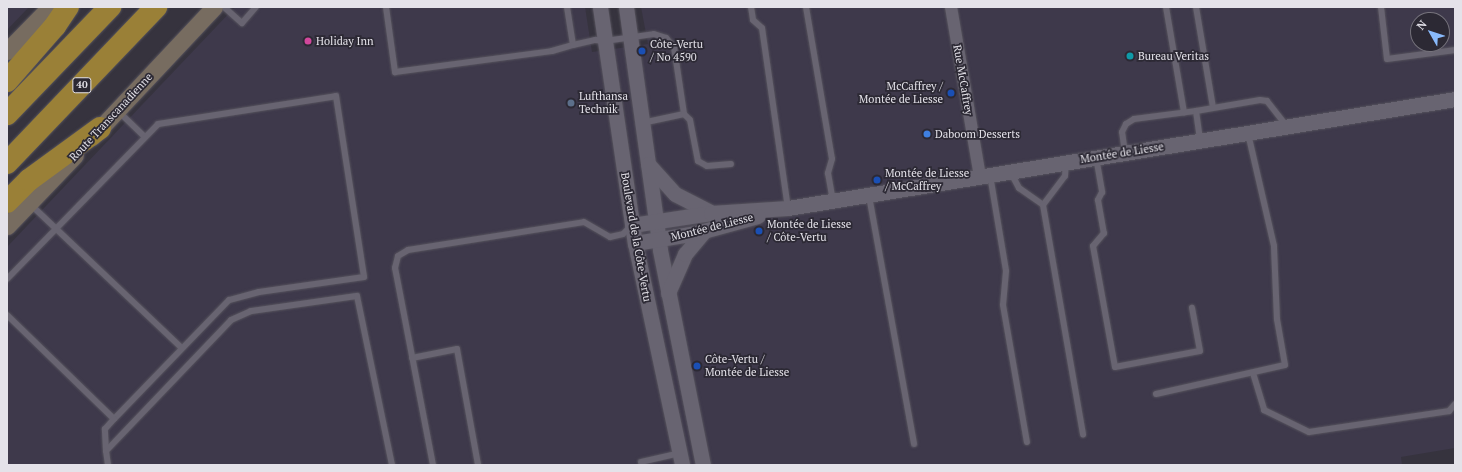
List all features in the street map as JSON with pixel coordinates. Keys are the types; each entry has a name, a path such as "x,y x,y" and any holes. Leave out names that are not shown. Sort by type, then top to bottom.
{"highway":[{"path":"7,81 56,26 68,7"},
{"path":"7,114 110,7"},
{"name":"40","path":"7,163 156,7"},
{"path":"7,202 29,180 100,128"}],"main road":[{"path":"10,44 50,7"},
{"name":"Route Transcanadienne","path":"7,226 214,7"}],"street":[{"name":"Boulevard de la Côte-Vertu","path":"600,7 630,234 681,459"},
{"name":"Boulevard de la Côte-Vertu","path":"626,7 658,240 703,465"},
{"name":"Rue McCaffrey","path":"951,7 985,175"},
{"name":"Montée de Liesse","path":"630,234 658,240 704,231 788,208 833,200 1455,99"},
{"path":"648,164 675,194 711,213"},
{"name":"Montée de Liesse","path":"630,234 656,221 711,213 788,208"},
{"path":"668,293 685,254 704,231"}],"lane":[{"path":"224,7 242,23 256,7"},
{"path":"386,7 395,72 552,51 595,40 605,41 654,34 670,42 674,47 684,114 690,120 698,161 707,166 731,164"},
{"path":"567,7 573,45"},
{"path":"751,7 753,20 762,28 788,208"},
{"path":"806,7 832,159 828,173 833,200"},
{"path":"1166,7 1184,112"},
{"path":"1196,7 1213,108"},
{"path":"1381,7 1387,59 1455,50"},
{"path":"7,279 153,126 164,122 336,96 364,277 234,298 182,348 105,429 108,465"},
{"path":"1125,153 1122,132 1126,124 1134,120 1260,100 1267,101 1287,126"},
{"path":"117,110 144,136"},
{"path":"1196,110 1200,140"},
{"path":"642,122 684,114"},
{"path":"1156,394 1285,365 1277,319 1274,246 1248,133"},
{"path":"1096,157 1102,192 1098,200 1104,233 1093,246 1115,367 1200,351 1192,308"},
{"path":"1043,205 1065,176 1066,162"},
{"path":"1011,171 1019,188 1043,205 1083,434"},
{"path":"985,175 1006,272 1004,305 1027,442"},
{"path":"869,194 914,444"},
{"path":"29,202 182,348"},
{"path":"433,465 395,268 395,260 400,253 584,222 607,236 630,234"},
{"path":"106,451 231,320 251,311 357,296 392,465"},
{"path":"7,315 114,419"},
{"path":"412,358 457,349 478,465"},
{"path":"1253,373 1264,410 1309,432 1449,410 1455,404"},
{"path":"641,462 681,459"}],"shaded area":[{"path":"7,7 29,7 7,30"},
{"path":"235,7 585,7 592,52 648,44 641,7 1455,7 1455,448 1401,457 1402,465 7,465 7,247"}],"place":[{"name":"Holiday Inn","path":"308,41"},
{"name":"Côte-Vertu / No 4590","path":"642,51"},
{"name":"Bureau Veritas","path":"1130,56"},
{"name":"McCaffrey / Montée de Liesse","path":"951,93"},
{"name":"Lufthansa Technik","path":"571,103"},
{"name":"Daboom Desserts","path":"927,134"},
{"name":"Montée de Liesse / McCaffrey","path":"877,180"},
{"name":"Montée de Liesse / Côte-Vertu","path":"759,231"},
{"name":"Côte-Vertu / Montée de Liesse","path":"697,366"}]}
